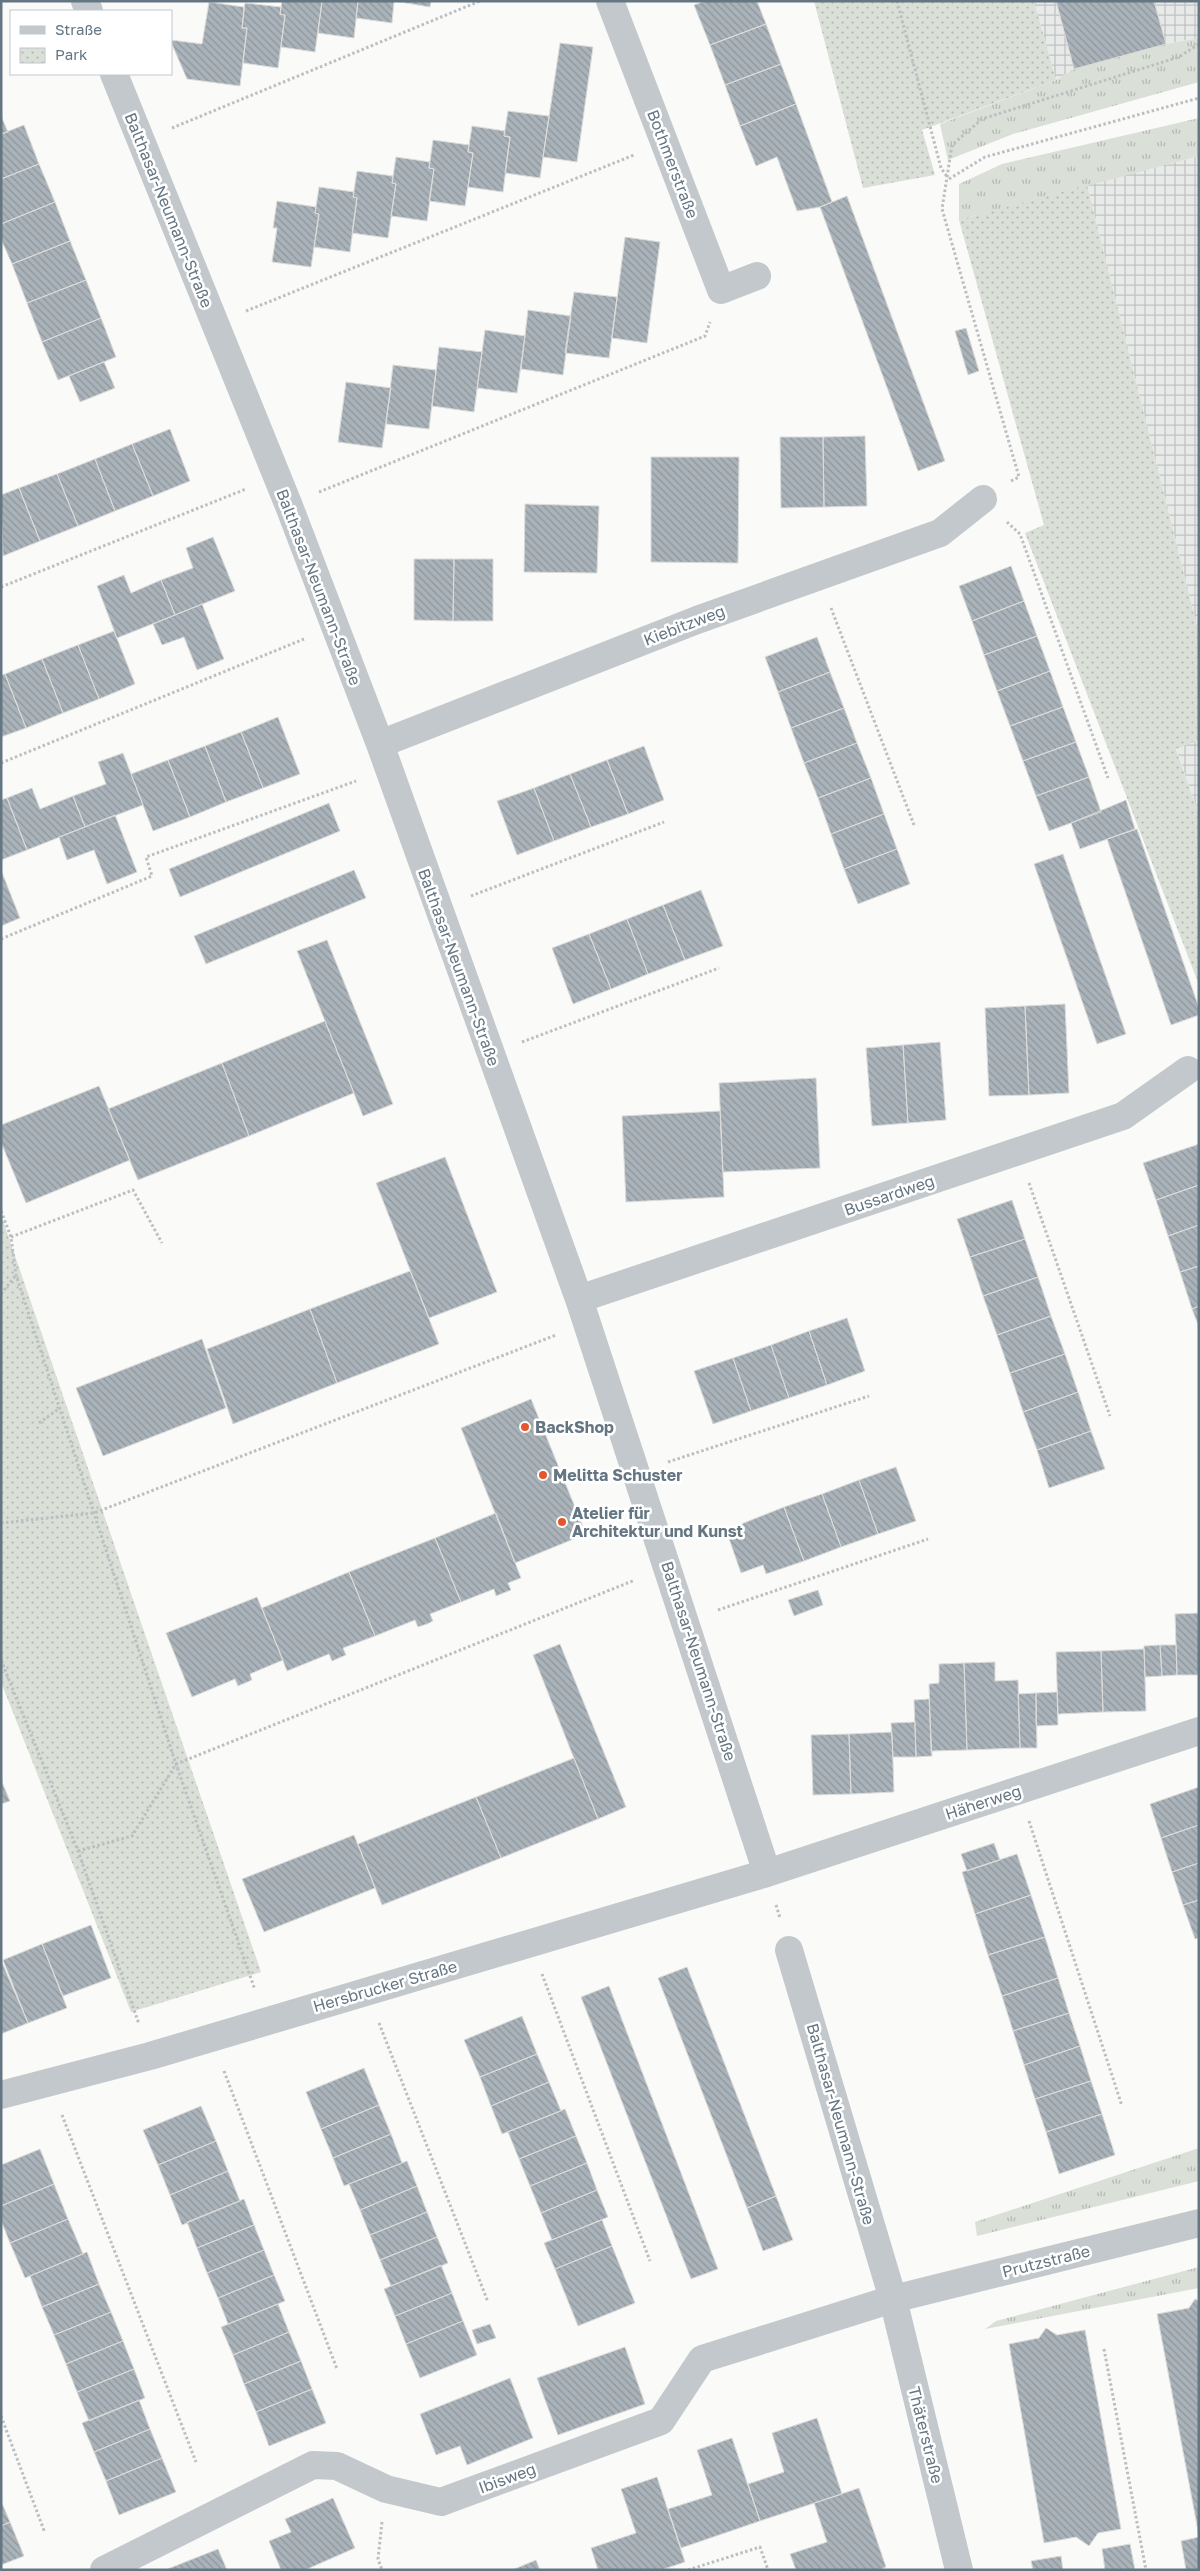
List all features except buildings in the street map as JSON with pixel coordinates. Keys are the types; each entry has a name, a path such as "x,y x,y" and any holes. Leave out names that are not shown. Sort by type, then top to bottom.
{"street":[{"name":"Bothmerstraße","path":"610,1 721,290 757,276"},
{"name":"Balthasar-Neumann-Straße","path":"114,75 278,478 380,744 387,770 583,1311 767,1873"},
{"name":"Kiebitzweg","path":"380,744 697,620 940,533 983,499"},
{"name":"Bussardweg","path":"583,1311 1018,1151 1122,1116 1188,1070"},
{"name":"Häherweg","path":"767,1873 1199,1731"},
{"name":"Hersbrucker Straße","path":"1,2095 150,2056 767,1873"},
{"name":"Balthasar-Neumann-Straße","path":"789,1950 893,2299"},
{"name":"Prutzstraße","path":"893,2299 1199,2223"},
{"name":"Ibisweg","path":"104,2570 314,2465 337,2466 386,2489 441,2502 661,2421 702,2359 893,2299"},
{"name":"Thäterstraße","path":"893,2299 959,2570"}],"path":[{"path":"141,140 480,1"},
{"path":"896,1 941,168 948,178"},
{"path":"1108,778 1020,534 983,499 1019,476 942,209 952,145 982,118 1179,57 1199,44"},
{"path":"948,178 985,157 1199,98"},
{"path":"215,323 665,143"},
{"path":"337,484 705,336"},
{"path":"1,587 217,500 278,478"},
{"path":"819,576 914,824"},
{"path":"1,763 335,626"},
{"path":"1,939 152,876 146,856 387,770"},
{"path":"438,908 664,822"},
{"path":"491,1054 719,968"},
{"path":"1018,1151 1110,1416"},
{"path":"12,1237 133,1190 162,1243"},
{"path":"1,1211 12,1237 16,1275 176,1764 266,2021"},
{"path":"1,1294 16,1275"},
{"path":"1,1523 94,1513 583,1311"},
{"path":"637,1472 869,1396"},
{"path":"39,1423 60,1408"},
{"path":"686,1621 928,1539"},
{"path":"78,1851 132,1836 176,1764 668,1567"},
{"path":"1,1660 78,1851 150,2056"},
{"path":"1019,1790 1122,2106"},
{"path":"530,1943 650,2261"},
{"path":"367,1991 488,2302"},
{"path":"211,2038 336,2369"},
{"path":"49,2083 196,2462"},
{"path":"1104,2349 1146,2570"},
{"path":"1,2416 46,2533"},
{"path":"382,2570 378,2558 386,2489"},
{"path":"688,2570 760,2547 768,2570"}],"shaded area":[{"path":"1034,1 1199,1 1199,38 1166,44 1074,69 1056,80"},
{"path":"1199,156 1199,634 1087,185"},
{"path":"1199,740 1199,815 1176,748"}],"green space":[{"path":"814,1 1034,1 1056,80 922,130 935,175 863,188"},
{"path":"1199,38 1199,82 1013,134 948,160 940,124 1056,80 1074,69 1166,44"},
{"path":"1199,118 1199,156 959,220 959,184 1002,164"},
{"path":"1087,185 1199,634 1199,740 1176,749 1199,815 1199,985 1025,533 1044,525 959,220"},
{"path":"1,1215 261,1972 131,2012 1,1682"},
{"path":"1199,2148 1199,2181 977,2236 975,2222"},
{"path":"1199,2267 1199,2288 985,2329 996,2321"}],"place":[{"name":"BackShop","path":"525,1427"},
{"name":"Melitta Schuster","path":"543,1475"},
{"name":"Atelier für Architektur und Kunst","path":"562,1522"}]}
